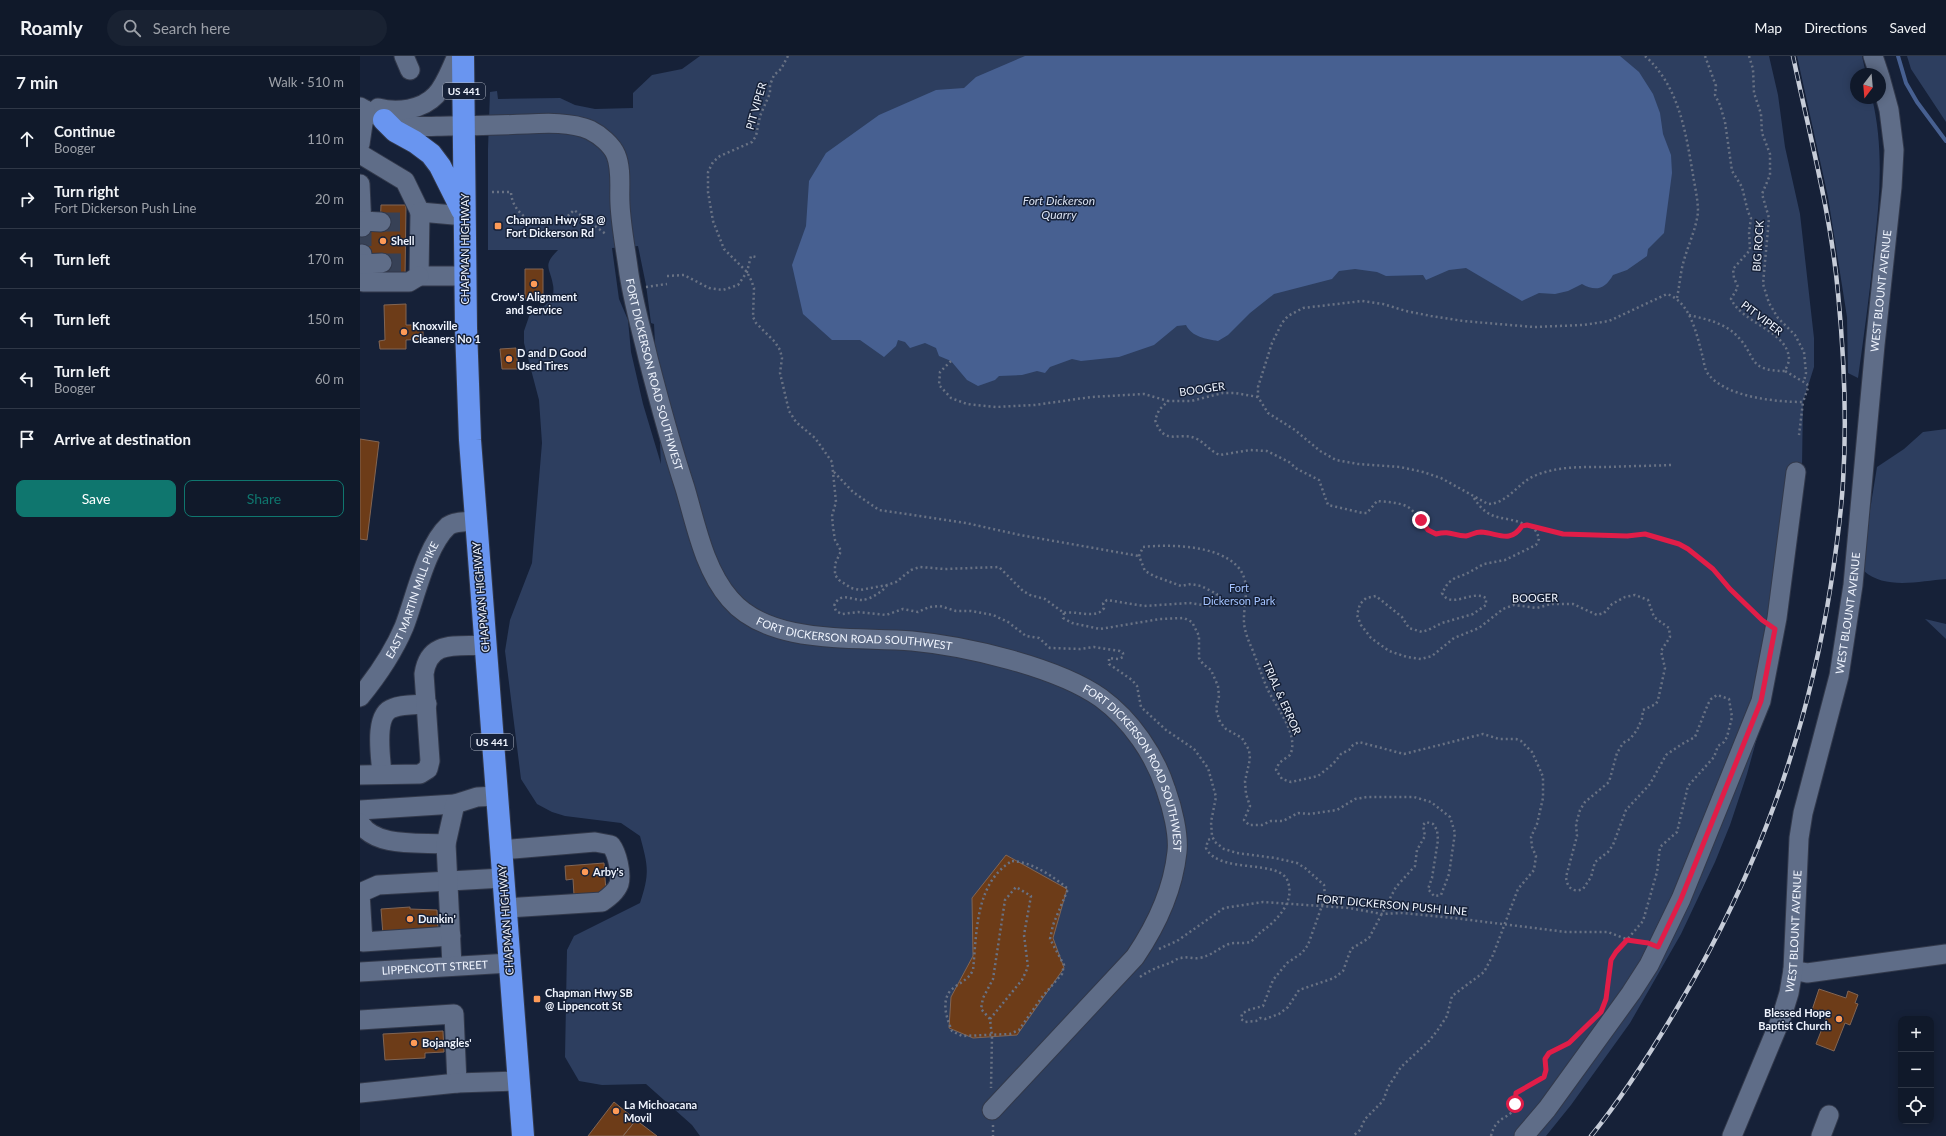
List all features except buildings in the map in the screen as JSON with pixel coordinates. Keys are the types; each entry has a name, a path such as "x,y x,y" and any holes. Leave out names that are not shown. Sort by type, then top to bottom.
{"highway":[{"name":"CHAPMAN HIGHWAY","path":"463,56 465,276 470,440 523,1136"},
{"path":"384,120 395,131 415,142 431,154 440,166 465,216"}],"street":[{"path":"360,137 362,107 401,111 421,105 437,94 457,56"},
{"path":"1873,56 1877,68"},
{"name":"WEST BLOUNT AVENUE","path":"1732,1136 1782,1016 1793,970 1799,838 1803,813 1839,676 1853,585 1875,345 1890,218 1894,150 1889,110 1886,99"},
{"name":"FORT DICKERSON ROAD SOUTHWEST","path":"362,107 384,120 407,126 464,126 544,123 572,125 590,131 603,139 615,153 620,174 620,205 629,276 636,312 668,432 704,550 714,576 729,598 747,616 771,627 795,633 914,642 960,649 1004,659 1038,669 1074,684 1101,698 1124,719 1146,748 1160,771 1172,808 1178,850 1162,910 1150,936 1135,957 992,1110"},
{"path":"360,154 405,181 415,219 415,267 409,282 363,282 362,259 382,263"},
{"path":"360,184 361,217 380,222"},
{"path":"415,219 465,216"},
{"path":"415,267 465,276"},
{"path":"1524,1136 1547,1109 1622,1006 1649,965 1681,899 1761,701 1775,629 1796,472"},
{"name":"EAST MARTIN MILL PIKE","path":"360,697 378,675 394,648 404,627 427,562 444,531 449,525 475,521"},
{"path":"360,775 420,774 428,769 430,761 424,674 426,662 433,652 442,647 485,645"},
{"path":"382,774 380,729 382,717 386,711 392,708 427,704"},
{"path":"360,810 455,804 477,797 497,796"},
{"path":"452,966 446,844 455,804"},
{"path":"360,823 364,830 373,836 387,841 446,844"},
{"path":"501,850 595,842 611,844 615,850 618,861 620,883 613,894 602,902 506,908"},
{"path":"451,936 363,942 360,893 378,885 503,878"},
{"path":"1793,970 1807,972 1946,954"},
{"name":"LIPPENCOTT STREET","path":"360,972 510,963"},
{"path":"360,1020 454,1014 458,1083"},
{"path":"360,1092 458,1083 519,1081"},
{"path":"1821,1136 1829,1115"}],"path":[{"name":"PIT VIPER","path":"747,272 724,249 713,221 707,181 708,172 713,162 720,156 752,142 756,136 760,116 770,93 774,75 781,69 788,56"},
{"path":"1645,56 1660,70 1679,112 1686,135 1698,210 1696,226 1682,268 1677,298"},
{"name":"PIT VIPER","path":"1705,56 1716,86 1715,95 1720,105 1725,122 1732,171 1742,187 1748,212 1751,218 1749,232 1750,250 1733,269 1734,278 1738,287 1730,300 1734,306 1774,334 1786,346 1789,359 1784,371"},
{"name":"BIG ROCK","path":"1749,56 1753,69 1754,93 1761,114 1762,134 1770,154 1770,176 1762,194 1769,218 1763,284 1770,303 1778,318 1795,335 1804,352 1806,373 1804,381"},
{"path":"492,192 511,192 516,208 531,221 544,224 558,222 566,218 574,210 608,235"},
{"path":"667,276 684,275 709,288 723,290 738,285 747,272 751,256 756,257"},
{"path":"747,272 754,288 753,317 756,323 775,342 780,350 782,358 780,373 789,411 796,422 815,438 832,462 836,502 832,516 833,527 835,540 841,552 835,564 835,575 839,580 851,588 860,590 896,582 911,570 920,567 944,569 999,567 1030,595 1045,599 1064,613"},
{"path":"640,288 667,284"},
{"path":"1671,465 1557,469 1535,476 1524,482 1495,504 1482,502 1468,492 1441,478 1416,470 1336,460 1320,451 1295,430 1268,413 1258,397 1258,387 1276,334 1288,316 1303,308 1344,303 1372,302 1446,319 1534,327 1583,325 1609,321 1667,294 1677,298 1689,315 1697,335 1707,373 1718,383 1728,390 1766,398 1802,402"},
{"path":"1689,315 1717,322 1734,333 1758,367 1768,371 1784,371 1791,376 1804,381 1808,388 1802,402 1799,435"},
{"path":"951,361 940,372 939,385 952,398 967,404 996,407 1091,397 1144,394 1168,401"},
{"name":"BOOGER","path":"1258,397 1235,393 1223,393 1191,401 1168,401 1156,416 1157,425 1163,433 1168,436 1197,439 1214,453 1220,455 1250,450 1267,451 1319,480 1328,505 1335,508 1367,513 1377,501 1398,503 1409,507 1413,513 1420,517 1428,530 1436,534 1446,531 1464,536 1481,532 1497,536 1514,536 1519,532 1522,526 1527,525"},
{"path":"834,472 853,492 879,510 966,523 1020,535 1139,556 1145,571 1154,576 1181,586 1191,584 1201,586 1217,594 1217,600 1210,606 1189,603 1144,606 1107,600 1103,604 1104,608 1101,612 1093,614 1071,611 1064,613"},
{"path":"1474,497 1479,506 1493,516 1563,534 1627,536 1645,534 1679,544 1688,549 1713,569 1730,589 1762,620 1775,629"},
{"name":"BOOGER","path":"1531,526 1539,536 1536,545 1505,560 1484,564 1455,578 1446,585 1442,593 1450,600 1481,595 1486,598 1486,605 1475,613 1442,623 1428,630 1418,631 1409,628 1402,617 1376,596 1373,596 1362,601 1357,616 1361,625 1371,638 1389,651 1407,657 1421,659 1432,656 1454,638 1479,628 1492,616 1508,607 1526,606 1537,608 1551,604 1573,604 1597,615 1604,613 1614,603 1629,595 1640,596 1648,600 1653,615 1670,630 1670,637 1661,650 1665,668 1658,700 1656,704 1643,710 1642,719 1637,730 1630,739 1623,743 1617,753 1610,782 1585,802 1580,810 1576,824 1577,836 1566,877 1566,882 1570,889 1574,891 1584,889 1591,877 1595,862 1608,852 1613,845 1626,810 1650,784 1666,755 1695,737 1711,699 1717,695 1729,699 1732,717 1724,742 1718,746 1714,757 1688,786 1677,832 1660,847 1657,872 1643,921 1616,952 1611,960 1604,1003"},
{"name":"TRIAL & ERROR","path":"1139,556 1143,547 1187,547 1224,557 1238,567 1246,581 1245,631 1267,687 1285,720 1292,740 1290,754 1279,763 1276,768 1277,772 1284,780 1291,782 1318,776 1333,764 1341,754 1359,742 1404,754 1483,734 1499,739 1516,738 1527,746 1532,752 1543,778 1543,798 1540,814 1531,837 1536,863 1530,876 1518,889 1494,954 1484,972 1477,979 1452,996 1447,1016 1437,1031 1429,1041 1401,1067 1388,1087 1382,1101 1364,1119 1360,1130 1353,1136"},
{"path":"887,585 882,591 867,599 846,596 839,599 834,606 836,611 842,614 858,612 886,615 903,609 918,612 929,607 940,606 956,611 971,611 993,615 1008,622 1026,636 1039,638 1045,644 1055,649 1094,647 1120,651 1123,653 1123,657 1119,659 1109,658 1109,664 1132,680 1137,686 1141,707 1166,730 1194,749 1208,768 1216,797 1212,814 1212,838 1215,842 1224,849 1247,855 1294,862 1305,868 1312,876 1320,881 1326,894 1311,939 1304,951 1287,963 1273,980 1263,1006 1244,1012 1241,1016 1243,1021 1252,1022 1279,1014 1288,1007 1299,990 1334,978 1345,969 1346,958 1351,949 1369,938 1396,887 1416,864 1417,850 1425,836 1423,825 1426,822 1433,824 1438,836 1435,865 1428,889 1434,896 1441,895 1448,878 1455,836 1454,825 1450,817 1431,802 1423,799 1386,796 1359,798 1337,810 1310,814 1298,814 1280,822 1270,820 1256,826 1247,824 1244,820 1249,812 1250,803 1246,794 1245,781 1250,759 1249,750 1242,738 1226,729 1220,722 1216,709 1220,696 1218,686 1211,670 1203,664 1200,658 1199,636 1192,622 1184,618 1160,619 1100,629 1068,622 1063,618 1064,613"},
{"path":"1137,979 1152,968 1181,958 1198,959 1213,954 1229,944 1250,942 1279,917 1286,904 1289,885 1288,880 1281,872 1268,868 1243,867 1218,858 1208,853 1206,848 1208,840 1212,838"},
{"path":"1012,861 1024,861 1059,881 1068,889 1053,925 1050,939 1064,965 1062,974 1042,997 1019,1030 1010,1034 992,1035 962,1036 954,1034 947,1019 945,1006 950,992 970,977 973,970 977,925 985,892 1000,868 1012,861"},
{"path":"990,1019 1022,980 1028,967 1024,935 1031,896 1016,887 1005,900 993,979 983,998 981,1009 990,1019 992,1035 990,1077 992,1110"},
{"name":"FORT DICKERSON PUSH LINE","path":"1135,957 1150,953 1177,941 1224,908 1263,902 1349,908 1382,914 1414,914 1577,933 1608,932 1627,940 1648,943 1658,947"},
{"path":"1491,1136 1497,1122 1509,1114 1515,1107 1516,1093 1544,1077 1546,1070 1545,1059 1549,1053 1569,1043 1589,1022"}],"green space":[{"name":"Fort Dickerson Park","path":"700,56 1769,56 1778,95 1785,147 1800,214 1814,338 1814,367 1803,402 1802,466 1768,698 1747,774 1730,825 1715,862 1681,934 1630,1023 1571,1105 1546,1136 700,1136 692,1125 646,1084 602,1085 579,1081 565,1057 567,950 574,936 640,903 647,877 647,870 640,836 621,823 565,816 552,812 537,804 521,779 505,651 510,620 532,563 542,443 539,400 524,343 524,331 532,308 544,306 553,298 552,279 548,267 550,260 558,250 488,250 488,149 490,92 497,91 498,99 560,98 575,105 595,109 633,108 633,93 652,75 682,69","holes":["638,246 646,285 651,323 654,324 661,464 643,404 631,352 628,320 619,299 612,248"]},
{"path":"1797,56 1862,56 1865,68 1850,68 1850,104 1873,104 1878,136 1880,173 1878,211 1869,297 1858,378 1848,373 1847,317 1828,197"},
{"path":"1907,56 1946,56 1946,122 1911,69"},
{"path":"1946,429 1946,579 1903,583 1882,581 1872,577 1864,571 1870,510 1877,467 1904,449 1923,432"},
{"path":"1925,619 1946,624 1946,639 1945,638"}],"water":[{"name":"Fort Dickerson Quarry","path":"1025,56 1620,56 1639,72 1653,94 1660,113 1663,134 1671,155 1672,173 1664,233 1648,249 1647,256 1627,270 1613,275 1607,283 1600,288 1592,288 1582,284 1568,291 1555,294 1539,293 1522,301 1466,268 1449,270 1426,280 1423,275 1386,276 1377,272 1355,269 1339,271 1332,279 1274,294 1250,313 1228,335 1218,341 1196,335 1186,325 1177,326 1154,345 1119,357 1081,361 1072,359 1050,367 1045,373 1037,371 1022,375 999,376 995,380 978,386 967,380 951,361 939,356 936,348 925,343 910,348 905,342 898,340 896,346 884,357 860,340 832,340 803,314 792,265 806,226 809,181 826,153 879,115 936,90 964,88 976,77"}],"waterway":[{"path":"1898,56 1906,83 1917,102 1946,141"}],"tunnel":[{"path":"381,222 406,222"},
{"path":"362,227 362,254"},
{"path":"382,263 406,263"}],"railway":[{"path":"1591,1136 1627,1088 1680,1003 1708,953 1733,903 1756,852 1776,801 1793,749 1821,640 1833,572 1842,495 1845,435 1842,340 1835,263 1825,204 1793,56"}],"place":[{"name":"Chapman Hwy SB @ Fort Dickerson Rd","path":"498,226"},
{"name":"Shell","path":"383,241"},
{"name":"Crow's Alignment and Service","path":"534,284"},
{"name":"Knoxville Cleaners No 1","path":"404,332"},
{"name":"D and D Good Used Tires","path":"509,359"},
{"name":"Arby's","path":"585,872"},
{"name":"Dunkin'","path":"410,919"},
{"name":"Chapman Hwy SB @ Lippencott St","path":"537,999"},
{"name":"Blessed Hope Baptist Church","path":"1839,1019"},
{"name":"Bojangles'","path":"414,1043"},
{"name":"La Michoacana Movil","path":"616,1111"}],"route":[{"path":"1421,520 1433,534 1446,531 1464,536 1481,532 1497,536 1514,536 1519,532 1522,526 1529,525 1563,534 1627,536 1645,534 1662,538 1688,549 1701,561 1713,569 1742,601 1762,620 1775,629 1761,701 1681,899 1658,947 1648,943 1638,943 1627,940 1623,943 1611,960 1606,999 1601,1012 1569,1043 1552,1050 1549,1053 1545,1059 1546,1074 1544,1077 1530,1086 1520,1089 1516,1093 1514,1100 1515,1104"}]}
